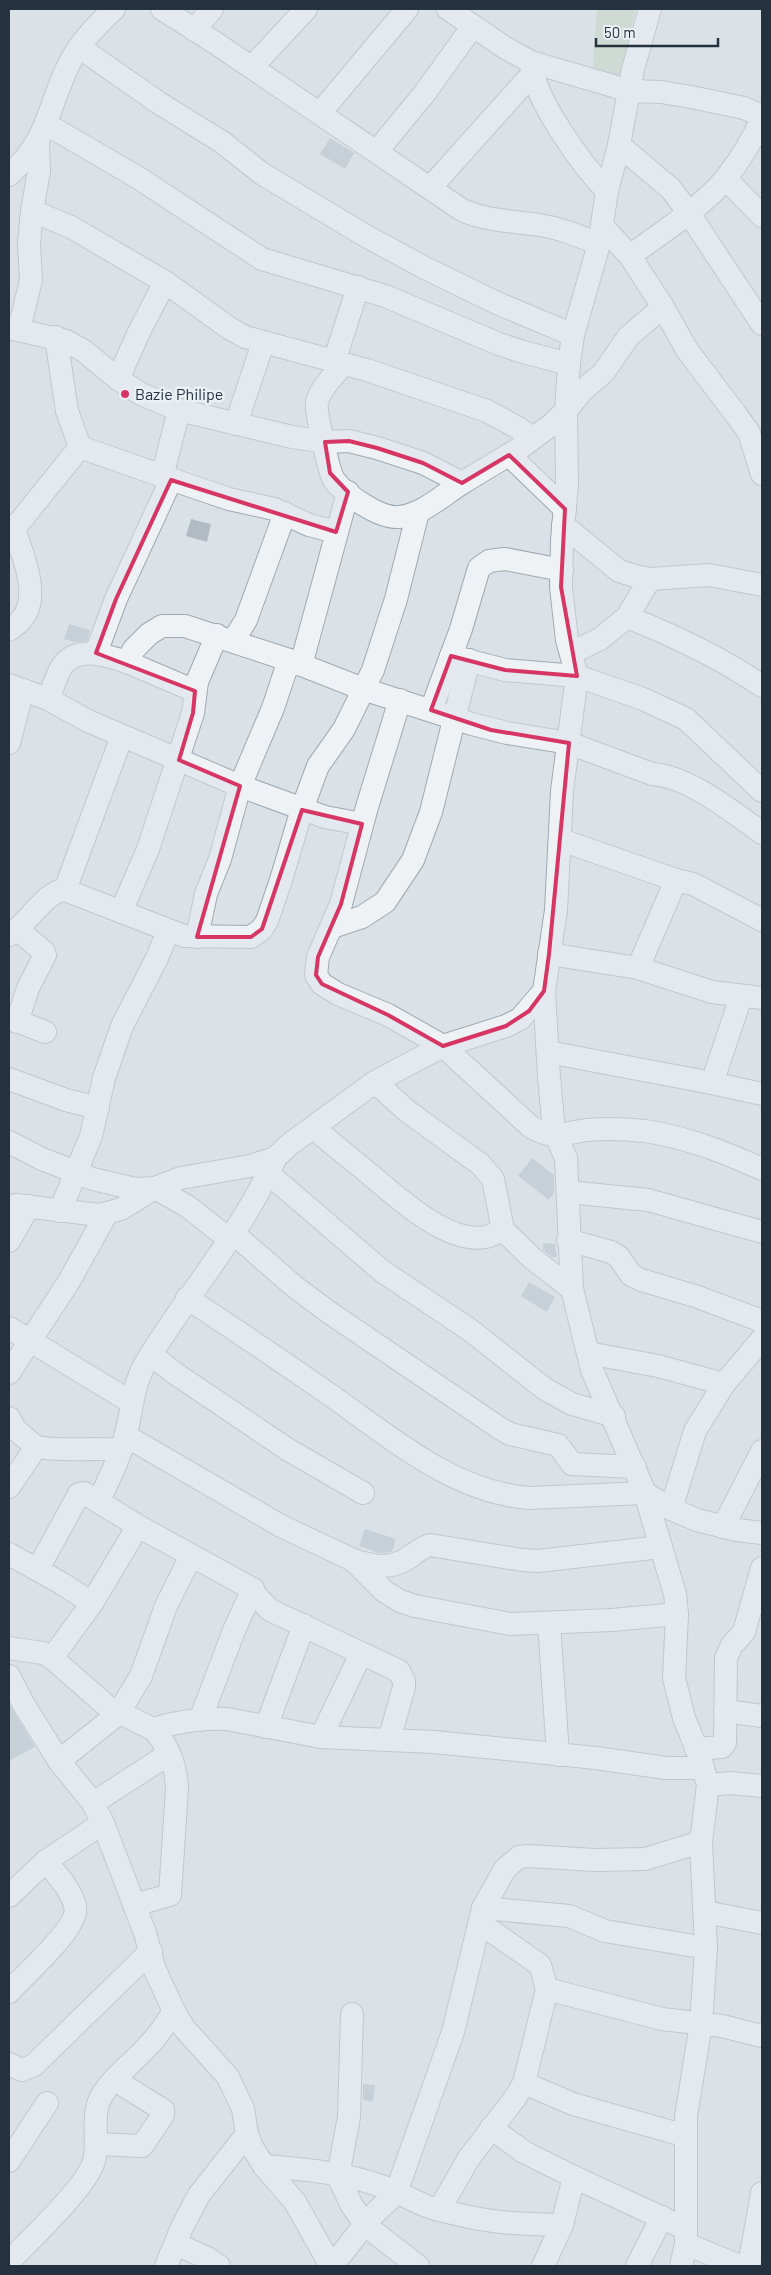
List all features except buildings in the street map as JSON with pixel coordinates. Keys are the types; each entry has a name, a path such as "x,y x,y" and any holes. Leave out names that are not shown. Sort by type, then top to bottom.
{"street":[{"path":"9,175 22,164 42,133 70,63 79,47 114,9"},
{"path":"162,9 252,67 462,210 475,216 540,225 569,232 600,235 630,256 688,350 748,433 762,473"},
{"path":"194,30 212,9"},
{"path":"252,67 306,9"},
{"path":"320,113 406,9"},
{"path":"448,9 532,67 630,91 661,92 744,108 760,127 726,179 688,212 630,256"},
{"path":"650,9 633,69 619,145 607,191 600,235 573,335 569,364 566,411 568,447 561,587 570,653 577,676 562,792 556,910 544,991 554,1131 566,1158 568,1240 572,1289 598,1385 614,1416 645,1493 675,1594 677,1614 674,1678 684,1718 702,1767 701,1842 706,1948 701,2024 686,2116 686,2236 681,2266"},
{"path":"377,151 424,94 473,26"},
{"path":"79,47 159,102 222,142 261,172 373,240 489,299 573,335"},
{"path":"430,188 532,67"},
{"path":"532,67 551,115 592,176 607,191"},
{"path":"42,133 29,243 31,280 14,329 56,338 84,351 118,379 141,394 180,410 236,424 325,442 350,441 430,466 462,483"},
{"path":"42,133 136,177 262,259 358,287 507,346 569,364"},
{"path":"619,145 660,178 688,212 762,324"},
{"path":"726,179 762,216"},
{"path":"32,211 71,227 166,282 229,328 245,337 368,370 487,411 520,429 532,438"},
{"path":"118,379 140,330 166,282"},
{"path":"358,287 339,363 321,393 317,403 317,412 325,442 330,473 337,483 373,510 389,516 401,517 418,512 508,455 566,411 582,392 604,372 628,337 663,307"},
{"path":"56,338 67,411 80,447"},
{"path":"236,424 263,343"},
{"path":"96,653 116,599 167,478 180,410"},
{"path":"80,447 229,499 285,513 309,525 336,532"},
{"path":"9,630 21,620 30,599 29,582 12,526 80,447"},
{"path":"508,455 564,517 619,571 650,578 709,575 762,585"},
{"path":"196,937 206,894 220,859 240,786 273,708 295,663 348,492"},
{"path":"45,1032 13,1020 45,955 44,952 14,933 57,890 64,890 184,936 251,937 262,930 281,880 302,809 318,766 344,728 372,670 396,600 418,512"},
{"path":"121,912 148,849 179,760 194,713 197,682 225,638 246,620 285,513"},
{"path":"332,927 362,917 385,902 413,860 427,826 455,718 461,629 477,572 484,564 505,559 562,570"},
{"path":"570,653 600,639 627,617 650,578"},
{"path":"627,617 684,641 732,666 762,686"},
{"path":"127,662 134,649 149,634 162,626 185,626 225,638 363,689 491,730 569,744 652,774 664,775 723,804 762,833"},
{"path":"48,698 64,664 82,655 96,653 127,662 195,691"},
{"path":"460,658 505,670 577,676 643,699 686,719 762,791"},
{"path":"431,710 460,658"},
{"path":"9,743 16,687 48,698 88,721 240,786 325,817 362,824"},
{"path":"400,700 362,824 341,904 318,957 316,975 322,984 338,994 388,1014 442,1046 531,1127 541,1132 557,1136 586,1130 619,1129 647,1132 714,1148 762,1169"},
{"path":"64,890 122,736"},
{"path":"561,840 676,880 693,884 762,920"},
{"path":"638,968 676,880"},
{"path":"60,1211 91,1136 104,1078 122,1026 157,958 168,931"},
{"path":"549,954 638,968 696,988 751,997 712,1082"},
{"path":"99,1501 123,1443 131,1402 144,1365 187,1298 231,1236 272,1166 314,1128 375,1082 442,1046 506,1026 520,1019 544,991"},
{"path":"548,1052 712,1082 762,1094"},
{"path":"9,1079 66,1100 98,1108"},
{"path":"375,1082 407,1111 480,1164 493,1179 503,1230 533,1259 572,1289"},
{"path":"314,1128 421,1216 437,1225 464,1235 484,1237 503,1230"},
{"path":"9,1142 42,1159 105,1182 135,1189 155,1188 188,1206 231,1236 330,1313 510,1434 558,1445 572,1464 635,1467"},
{"path":"9,1241 16,1205 98,1215 121,1209 155,1188 181,1178 250,1166 272,1166 382,1271 470,1330 545,1389 572,1404 614,1416"},
{"path":"568,1192 648,1200 762,1232"},
{"path":"9,1373 68,1283 107,1213"},
{"path":"568,1240 611,1252 619,1257 631,1275 641,1280 695,1296 762,1321"},
{"path":"187,1298 411,1451 473,1486 515,1497 529,1498 645,1493 671,1509 697,1520 723,1527 762,1533"},
{"path":"9,1328 131,1402"},
{"path":"671,1509 695,1431 724,1384 762,1339"},
{"path":"588,1353 658,1366 724,1384"},
{"path":"151,1355 287,1449 363,1493"},
{"path":"9,1418 15,1429 36,1447 56,1451 103,1448 123,1443 281,1526 353,1560 371,1566 390,1566 404,1561 421,1548 430,1545 538,1561 661,1547"},
{"path":"9,1487 36,1447"},
{"path":"723,1527 762,1451"},
{"path":"38,1569 79,1494 84,1493 138,1526 253,1589 270,1610 304,1624 361,1654 399,1671 404,1681 404,1687 389,1740"},
{"path":"52,1658 92,1603 138,1526"},
{"path":"9,1554 38,1569 92,1603"},
{"path":"59,1761 118,1714 141,1676 166,1606 191,1556"},
{"path":"353,1560 384,1591 400,1601 415,1606 510,1624 677,1614"},
{"path":"702,1767 725,1743 726,1658 732,1645 744,1632 762,1568"},
{"path":"200,1720 235,1628 253,1589"},
{"path":"549,1623 558,1755"},
{"path":"266,1727 304,1624"},
{"path":"9,1648 43,1653 52,1658 108,1707 118,1714 153,1729 162,1739 169,1754 178,1788 170,1895 134,1905"},
{"path":"322,1737 361,1654"},
{"path":"9,1676 24,1705 59,1761 98,1813 134,1905 155,1970 174,2011 184,2028 228,2077 243,2109 247,2134 264,2166 295,2202 332,2266 364,2225 396,2193 453,2032 482,1915 505,1869 519,1858 645,1859 701,1842"},
{"path":"725,1711 762,1716"},
{"path":"153,1729 200,1720 227,1719 322,1737 350,1740 389,1740 612,1760 666,1768 702,1767 731,1783 762,1786"},
{"path":"9,1896 98,1813 169,1754"},
{"path":"9,1992 48,1952 75,1917 76,1906 46,1861"},
{"path":"705,1912 762,1923"},
{"path":"482,1915 569,1916 605,1931 706,1948"},
{"path":"439,2210 469,2158 516,2098 524,2083 546,1989 541,1967 537,1962 482,1915"},
{"path":"9,2064 22,2070 34,2065 150,1951"},
{"path":"546,1989 656,2018 722,2026 762,2036"},
{"path":"9,2262 82,2184 94,2162 97,2144 97,2109 100,2098 147,2048 163,2029 174,2011"},
{"path":"352,2014 349,2117 338,2176 351,2204 364,2225 418,2266"},
{"path":"97,2144 142,2146 163,2115 163,2110 115,2080"},
{"path":"524,2083 572,2104 686,2136"},
{"path":"9,2161 47,2103"},
{"path":"491,2128 524,2152 662,2217 686,2236 740,2266"},
{"path":"166,2266 199,2195 247,2134"},
{"path":"264,2166 302,2169 375,2184 439,2210 473,2218 527,2224 562,2225"},
{"path":"543,2266 562,2225 574,2177"},
{"path":"749,2266 762,2193"},
{"path":"638,2266 662,2217"},
{"path":"176,2244 207,2258 218,2266"}],"highlighted area":[{"path":"349,441 377,448 423,463 462,483 509,455 565,509 561,587 577,676 505,670 451,656 431,710 491,730 569,743 544,991 529,1011 506,1026 443,1046 388,1015 322,984 316,975 318,957 341,904 362,824 302,810 262,929 251,937 197,937 240,786 179,760 193,713 195,691 96,653 116,599 171,480 336,532 348,492 330,473 325,442"}],"green space":[{"path":"597,9 636,9 617,87 592,75"}],"place":[{"name":"Bazie Philipe","path":"125,394"}]}
